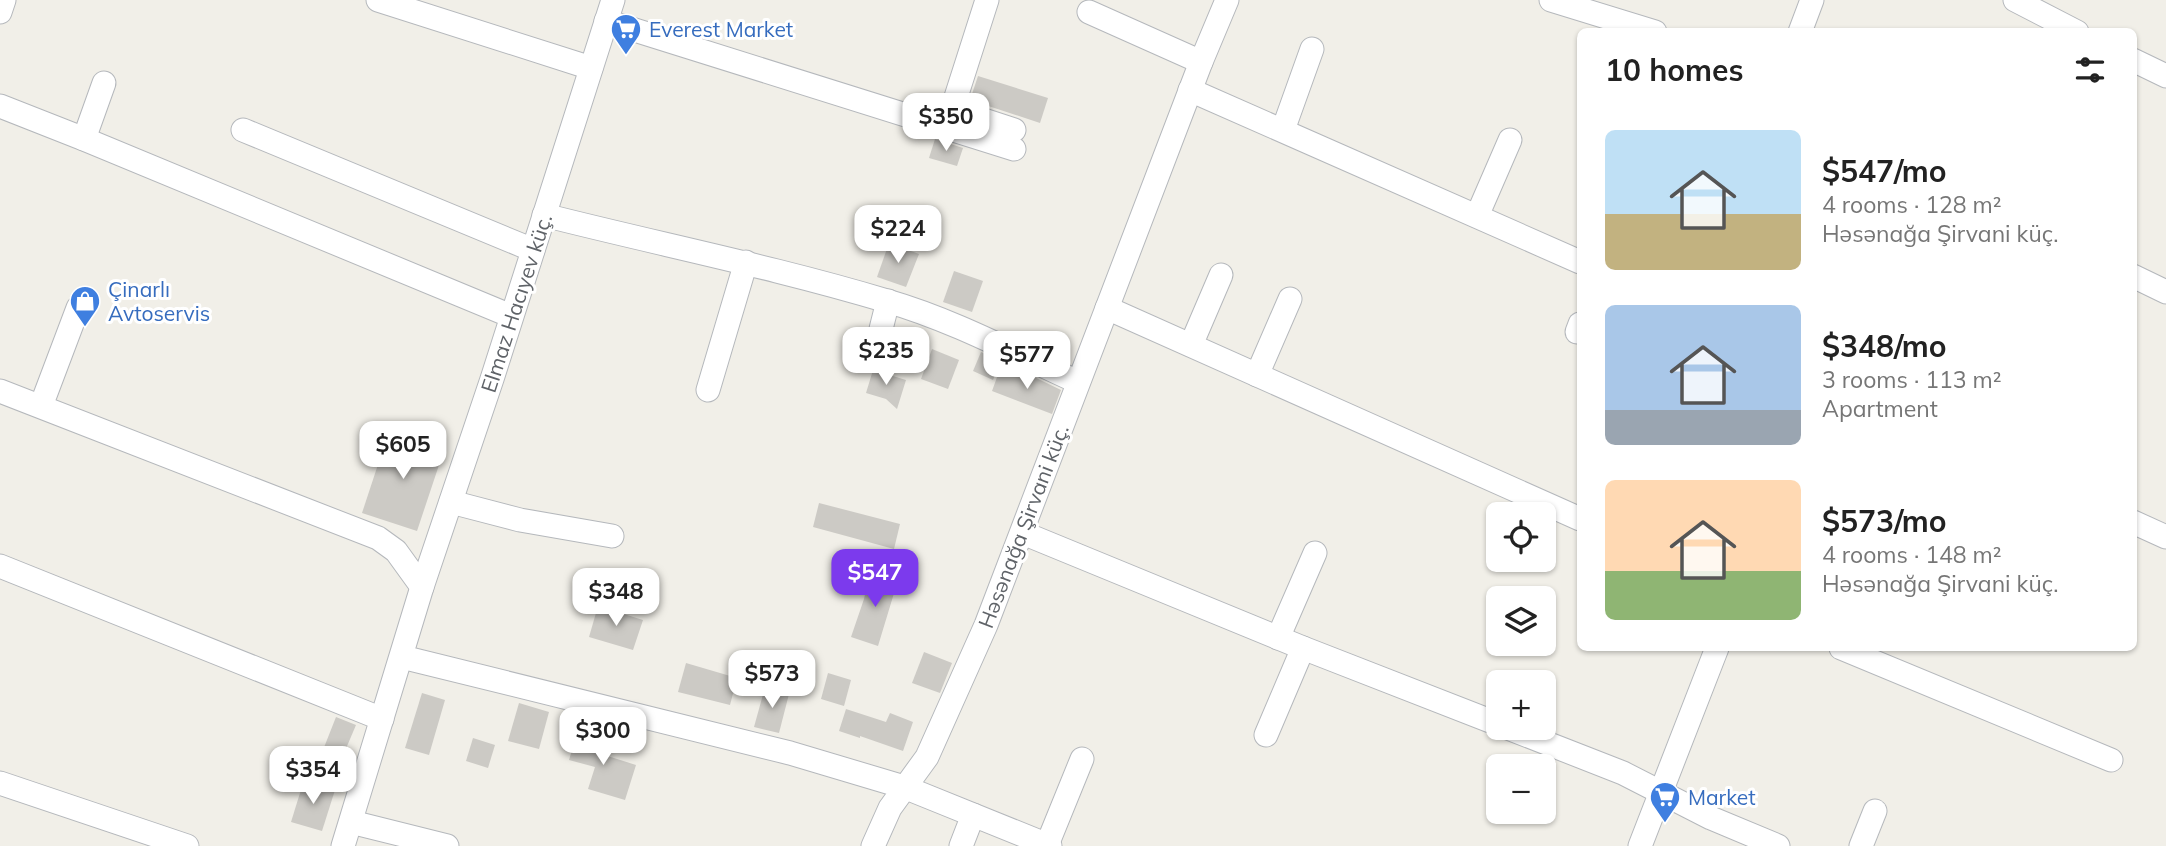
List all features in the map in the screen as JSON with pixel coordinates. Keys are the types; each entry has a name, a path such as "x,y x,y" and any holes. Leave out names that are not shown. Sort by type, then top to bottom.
{"street":[{"path":"0,12 4,0"},
{"path":"381,0 591,68"},
{"path":"609,10 1014,139 956,108 956,97 987,0"},
{"name":"Həsənağa Şirvani küç.","path":"873,846 890,808 921,766 931,747 986,625 1190,90 1227,0"},
{"path":"1551,0 1642,28"},
{"path":"1802,28 1812,0"},
{"path":"2015,0 2069,28"},
{"name":"Elmaz Hacıyev küç.","path":"343,846 422,587 609,10"},
{"path":"1089,12 1201,62"},
{"path":"1283,130 1312,49"},
{"path":"2137,62 2166,76"},
{"path":"84,139 104,83"},
{"path":"1190,90 1577,261"},
{"path":"0,106 511,316"},
{"path":"243,130 533,250"},
{"path":"1477,216 1510,140"},
{"path":"544,215 658,244 746,262 888,301 1079,382"},
{"path":"708,390 746,262"},
{"path":"1191,345 1220,275"},
{"path":"2137,278 2166,292"},
{"path":"1257,375 1290,299"},
{"path":"881,329 888,301"},
{"path":"41,406 78,308"},
{"path":"1107,308 1577,518"},
{"path":"0,391 378,538 396,551 422,587"},
{"path":"451,502 520,520 612,536"},
{"path":"2137,524 2166,537"},
{"path":"1023,533 1278,638 1486,719"},
{"path":"1278,638 1315,553"},
{"path":"0,566 382,719"},
{"path":"1266,735 1303,648"},
{"path":"1640,846 1716,651"},
{"path":"1848,651 2111,760"},
{"path":"402,657 790,753 904,787 1049,845 1082,759"},
{"path":"1539,740 1623,773 1711,818 1778,846"},
{"path":"0,783 187,846"},
{"path":"1861,846 1875,811"},
{"path":"961,846 973,815"},
{"path":"351,822 447,846"}],"building":[{"path":"978,76 1048,98 1040,123 970,100"},
{"path":"935,139 963,148 957,166 929,158"},
{"path":"889,243 919,254 906,287 877,277"},
{"path":"954,271 983,281 972,312 943,302"},
{"path":"932,349 959,360 948,389 921,379"},
{"path":"981,352 1001,361 993,380 973,371"},
{"path":"1000,369 1030,379 1032,376 1061,390 1052,414 992,391"},
{"path":"873,370 906,380 897,409 886,399 866,393"},
{"path":"389,431 444,450 417,531 362,513"},
{"path":"819,503 900,524 894,549 813,527"},
{"path":"870,572 898,580 878,646 851,637"},
{"path":"598,606 643,620 633,650 589,637"},
{"path":"924,652 952,663 940,693 912,683"},
{"path":"686,663 737,678 730,705 678,692"},
{"path":"828,673 851,680 844,706 821,699"},
{"path":"765,687 789,694 779,733 754,727"},
{"path":"422,693 445,700 429,755 405,748"},
{"path":"519,703 549,712 539,749 508,741"},
{"path":"846,709 886,722 890,713 913,722 903,751 839,731"},
{"path":"336,717 356,725 342,758 323,750"},
{"path":"578,730 599,737 595,752 636,765 625,800 588,789 595,767 569,760"},
{"path":"473,738 495,745 488,768 466,761"},
{"path":"304,780 335,790 322,831 291,822"}],"place":[{"name":"Everest Market","path":"626,56"},
{"name":"Çinarlı Avtoservis","path":"85,328"},
{"name":"Market","path":"1665,824"}]}
